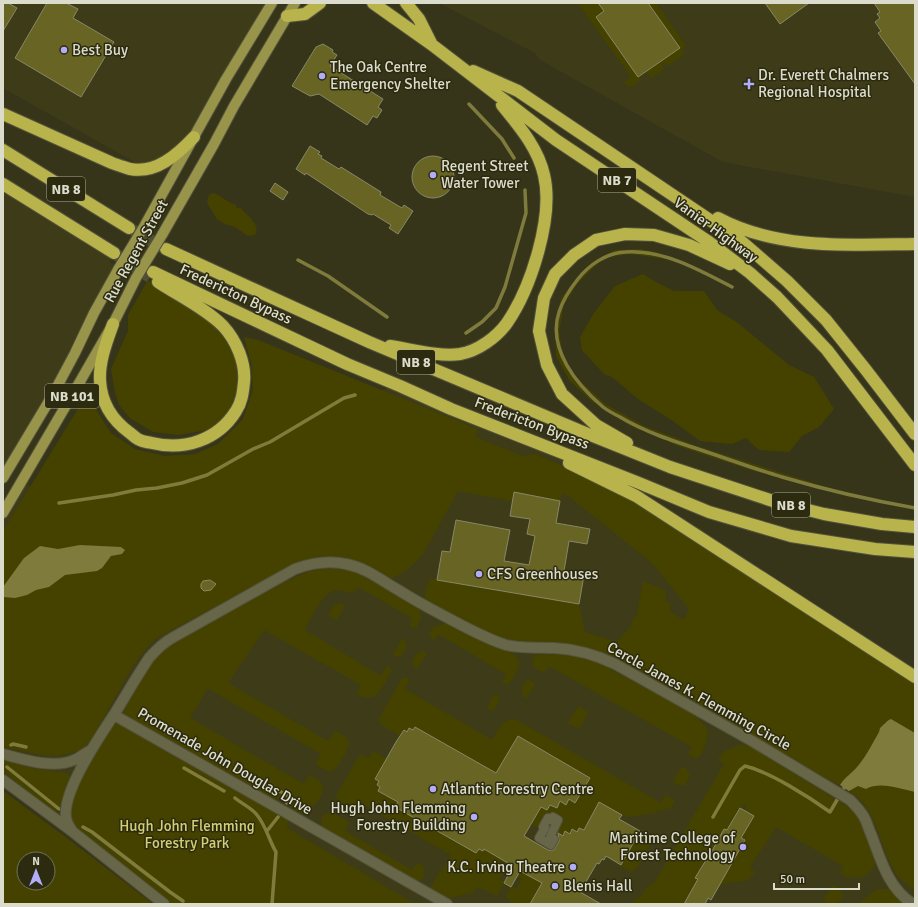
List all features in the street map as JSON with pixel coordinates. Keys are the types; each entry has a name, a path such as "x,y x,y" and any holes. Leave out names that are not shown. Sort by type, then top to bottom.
{"highway":[{"path":"287,16 305,14 320,3"},
{"name":"Vanier Highway","path":"372,3 431,44 556,140 709,242 750,274 777,297 827,350 915,465"},
{"path":"406,3 419,19 431,44"},
{"name":"Vanier Highway","path":"457,64 518,91 741,241 788,281 826,320 915,434"},
{"path":"369,342 432,353 460,354 480,347 494,336 507,324 519,303 531,272 544,226 547,198 544,175 536,155 523,131 488,89"},
{"path":"3,114 112,163 130,169 147,169 161,165 180,152 194,137"},
{"name":"NB 8","path":"3,150 129,228"},
{"name":"NB 8","path":"3,184 114,254"},
{"path":"665,189 729,224 758,234 818,244 915,244"},
{"path":"670,467 596,425 562,394 547,365 539,331 544,298 555,274 574,255 596,240 625,234 654,235 689,245 750,274"},
{"name":"Fredericton Bypass","path":"166,249 369,342 670,467 776,502 824,514 882,524 915,526"},
{"name":"Fredericton Bypass","path":"113,324 106,345 101,368 101,390 107,408 112,416 123,428 140,440 163,446 184,445 201,441 215,434 236,411 241,400 243,390 244,368 236,346 223,327 204,310 151,275 347,364 452,409 709,512 791,536 875,549 915,552"},
{"path":"452,409 636,496 915,677"}],"main road":[{"name":"Rue Regent Street","path":"3,513 113,324 136,278 294,3"},
{"name":"Rue Regent Street","path":"3,478 52,396 94,313 119,268 145,225 226,79 271,4"}],"street":[{"name":"Cercle James K. Flemming Circle","path":"73,832 66,818 67,807 74,786 90,750 114,715 149,658 162,644 295,569 315,563 336,562 359,567 434,611 482,635 506,645 524,648 555,648 584,652 598,656 615,664 752,741 850,800 858,808 864,818 887,876 895,888 913,904"},
{"name":"Promenade John Douglas Drive","path":"114,715 447,904"},
{"name":"Cercle James K. Flemming Circle","path":"3,754 46,763 60,763 74,760 90,750"},
{"path":"3,780 73,832 164,904"}],"shaded area":[{"path":"3,3 271,3 194,137 147,169 3,88"},
{"name":"Dr. Everett Chalmers Regional Hospital","path":"439,3 915,3 915,197 723,162 540,60 535,53"},
{"path":"3,184 114,253 109,262 119,268 3,478"},
{"path":"400,386 588,472 915,677 915,904 164,904 3,780 3,513 22,482 59,503 80,499 355,395"},
{"path":"80,545 121,547 125,550 122,554 111,556 102,568 97,571 65,575 49,587 36,590 27,595 15,598 3,597 3,587 24,558 40,546 58,549"},
{"path":"891,719 915,733 915,792 884,786 866,789 858,786 849,791 840,785 863,759 880,728"}],"green space":[{"path":"578,3 656,3 686,46 682,49 685,53 667,66 663,62 661,64 664,69 651,78 646,71 639,76 641,80 632,86 628,86 624,83 631,77"},
{"path":"212,193 235,204 237,208 241,208 255,224 255,235 248,236 235,227 225,224 217,219 207,203 209,195"},
{"path":"640,249 657,252 673,260 630,254 610,257 597,264 578,283 564,304 559,332 562,350 572,373 605,404 644,426 700,447 861,498 849,497 748,469 681,447 629,425 593,402 570,381 556,356 555,325 561,298 578,276 592,262 615,250"},
{"path":"643,274 674,291 704,291 717,310 738,323 789,365 814,377 834,409 819,427 802,436 789,452 759,450 746,438 732,444 700,441 673,421 638,399 612,377 604,374 582,350 580,337 594,313 615,286"},
{"path":"148,280 196,309 214,325 228,344 238,367 238,386 234,403 226,417 212,429 179,435 153,432 130,418 119,405 111,369 128,331 128,315"},
{"path":"244,337 258,340 478,429 475,437 523,456 535,454 590,478 613,490 664,521 915,683 915,733 891,719 888,721 880,728 866,755 860,763 840,785 831,780 830,781 609,656 594,650 568,644 515,641 501,638 491,635 462,621 425,599 425,593 429,580 432,579 579,604 585,632 617,642 632,625 631,623 637,615 643,581 666,591 665,600 671,604 670,612 684,620 689,609 652,563 567,495 562,493 560,501 514,492 512,501 458,491 423,554 406,571 391,579 356,561 338,556 315,558 294,564 155,639 132,667 91,740 81,750 64,755 47,756 3,747 3,531 89,391 98,413 111,433 135,449 165,456 195,454 218,444 243,419 253,390 251,363"},
{"path":"332,568 352,571 373,581 417,607 420,612 421,617 417,627 412,628 409,626 412,618 358,587 353,593 337,590 327,595 310,619 305,630 381,676 387,666 390,667 391,671 378,693 375,696 370,697 364,697 357,694 361,685 264,630 228,683 328,741 335,731 344,735 349,743 342,760 337,767 333,771 329,771 315,765 321,754 208,688 190,718 304,784 309,775 318,780 322,784 323,791 309,811 302,813 291,809 292,806 276,797 274,800 125,715 124,711 127,703 156,657 177,640 295,577 310,571"},
{"path":"340,603 345,606 337,620 330,617 329,613 334,605"},
{"path":"446,623 486,643 511,652 516,656 519,661 518,669 510,683 506,684 502,682 506,674 438,634 434,641 429,635 433,627"},
{"path":"402,639 405,640 407,646 401,656 396,657 393,655"},
{"path":"422,651 427,653 417,669 412,662 415,656"},
{"path":"554,654 582,657 599,663 692,713 706,727 708,733 701,755 698,758 695,758 688,754 692,747 549,666 545,672 538,670 533,666 533,658 536,655"},
{"path":"402,678 407,678 410,680 405,689 492,740 503,723 510,719 515,719 661,803 666,795 673,800 674,803 670,808 649,814 627,817 599,803 584,830 579,828 577,832 572,830 570,834 565,831 563,836 557,833 554,839 553,817 546,814 538,828 531,824 541,807 547,810 550,805 556,808 560,801 566,804 569,799 576,803 590,778 518,737 494,777 493,772 415,727 413,730 409,728 407,732 403,730 400,736 381,725 379,719"},
{"path":"529,680 535,683 527,698 523,696 522,688 523,684"},
{"path":"494,695 497,695 500,698 495,708 491,710 487,708"},
{"path":"578,706 588,712 580,729 568,723"},
{"name":"Hugh John Flemming Forestry Park","path":"114,715 288,814 287,828 415,904 164,904 73,832 67,807"},
{"path":"740,745 750,746 854,811 863,827 877,861 873,868 864,877 848,878 840,873 843,866 776,827 750,867 755,872 746,881 730,882 718,887 745,840 741,838 754,816 745,811 747,806 744,804 727,830 724,829 709,862 706,860 695,878 698,879 684,904 632,904 634,900 640,897 646,888 654,883 724,764 718,760 722,754 733,747"},
{"path":"373,751 387,759 375,779 379,781 377,785 398,802 396,807 476,853 479,849 483,851 484,849 513,866 510,872 505,869 499,879 505,882 497,896 477,888 474,891 476,893 468,893 454,897 446,897 438,894 431,889 431,887 440,871 442,872 451,855 361,803 355,812 339,802 336,796 360,754 369,758"},
{"path":"5,761 31,768 66,773 69,775 70,778 59,809 55,812 48,808 3,771 3,762"},
{"path":"681,767 686,768 690,775 685,785 677,785 673,782"},
{"path":"858,785 883,785 915,792 915,891 898,877 887,856 871,815 858,798 849,791"},
{"path":"3,791 67,838 153,904 3,904"},
{"path":"332,812 349,822 345,831 412,870 417,863 419,863 424,872 423,878 418,881 414,881 323,828 321,825 322,817 327,813"},
{"path":"641,830 655,837 636,869 631,872 620,866"},
{"path":"520,871 542,883 530,904 510,904 511,901 505,896 511,886 516,889 522,879 517,876"},
{"path":"833,885 842,891 843,898 834,904 823,901"},
{"path":"877,889 891,889 906,904 858,904"}],"building":[{"path":"3,3 8,3 17,8 3,31"},
{"name":"Best Buy","path":"47,3 66,3 78,9 73,18 114,42 81,97 15,58"},
{"path":"598,3 648,3 680,48 638,77 596,17 604,11"},
{"path":"765,3 809,3 780,24"},
{"path":"874,3 915,3 915,84 878,33 881,31 875,22 880,18 877,14 880,12"},
{"name":"The Oak Centre Emergency Shelter","path":"323,44 333,50 332,52 337,55 330,66 383,99 378,107 382,110 377,118 373,116 367,125 319,94 310,96 292,86 316,47"},
{"path":"310,146 320,152 318,154 322,156 321,158 339,169 341,167 381,192 380,195 402,208 404,205 413,211 398,234 389,228 391,225 373,214 368,214 306,173 305,175 296,169"},
{"name":"Regent Street Water Tower","path":"433,156 448,162 454,177 448,192 433,198 418,192 412,177 418,162"},
{"path":"275,183 288,192 283,200 270,191"},
{"path":"514,492 560,501 556,523 590,529 587,544 569,541 564,571 584,575 579,604 437,580 442,551 450,552 456,520 510,530 504,561 529,565 535,536 527,534 530,519 510,516"},
{"path":"210,580 216,584 211,590 204,591 201,588 201,584 203,581"},
{"name":"Hugh John Flemming Forestry Building","path":"415,727 496,773 518,736 590,778 575,803 569,799 566,805 560,801 557,808 550,805 547,810 541,807 524,836 548,850 554,850 559,841 558,833 563,836 565,831 570,834 572,829 577,832 579,828 584,830 599,802 622,815 619,819 640,831 621,865 606,856 599,864 597,863 580,892 601,904 530,904 542,883 520,871 511,887 504,883 513,866 484,849 483,851 479,849 476,853 395,807 398,802 378,791 380,787 377,785 379,781 375,779 396,742 404,730 407,732 409,728 413,730"},
{"path":"740,808 754,816 741,838 745,840 711,900 708,898 705,904 684,904 698,879 695,878 724,829 727,830"}],"waterway":[{"path":"469,104 502,139 514,158"},
{"path":"466,333 482,322 496,308 505,287 526,213 525,190"},
{"path":"732,287 707,274 667,257 639,252 618,253 605,257 582,274 565,299 559,312 556,326 557,339 561,353 574,377 603,407 649,432 782,477 881,502 915,508"},
{"path":"298,260 328,276 387,317"},
{"path":"59,503 136,490 157,488 182,483 207,475 253,449 270,442 344,398 355,395"},
{"path":"11,745 13,744 26,747"},
{"path":"713,817 740,770 745,766 777,779 830,812 844,788"},
{"path":"7,767 59,809"},
{"path":"184,768 224,791"},
{"path":"244,773 287,795 290,799 287,803"},
{"path":"235,798 257,815 263,824 276,852 272,904"},
{"path":"267,831 278,817"},
{"path":"83,827 92,832 183,901"}],"tunnel":[{"path":"129,228 166,249"},
{"path":"114,253 150,277"}],"place":[{"name":"Best Buy","path":"64,50"},
{"name":"The Oak Centre Emergency Shelter","path":"322,76"},
{"name":"Dr. Everett Chalmers Regional Hospital","path":"749,84"},
{"name":"Regent Street Water Tower","path":"433,175"},
{"name":"CFS Greenhouses","path":"479,574"},
{"name":"Atlantic Forestry Centre","path":"433,789"},
{"name":"Hugh John Flemming Forestry Building","path":"474,817"},
{"name":"Maritime College of Forest Technology","path":"743,847"},
{"name":"K.C. Irving Theatre","path":"573,867"},
{"name":"Blenis Hall","path":"555,886"}]}
